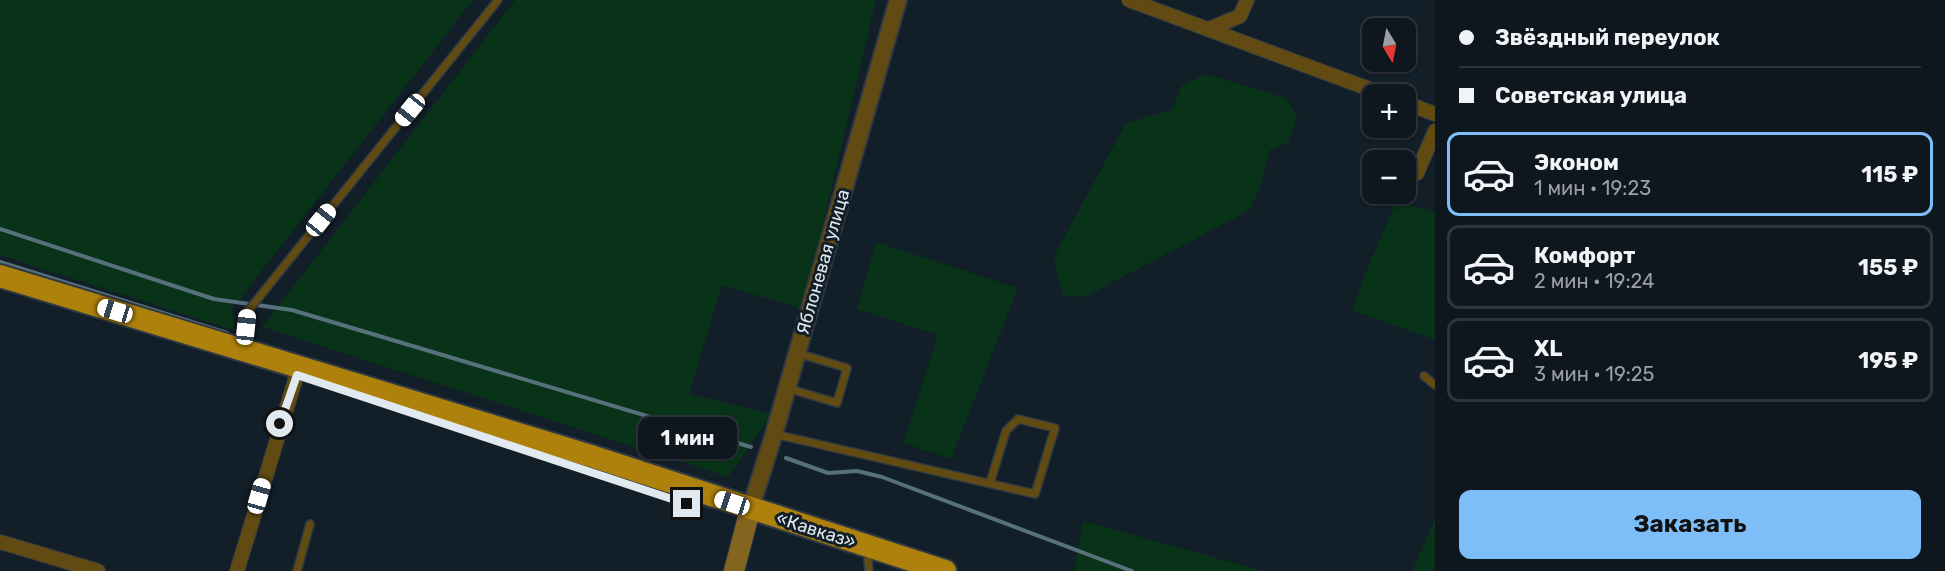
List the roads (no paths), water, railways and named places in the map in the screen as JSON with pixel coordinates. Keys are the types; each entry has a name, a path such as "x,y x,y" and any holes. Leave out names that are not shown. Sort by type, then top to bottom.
{"highway":[{"name":"«Кавказ»","path":"0,276 243,353 591,456 748,517 945,571"},
{"path":"0,282 243,353 297,375 748,517 868,566 903,571"}],"main road":[{"path":"734,571 748,517"}],"street":[{"name":"Яблоневая улица","path":"748,517 774,434 897,0"},
{"path":"1129,0 1362,86"},
{"path":"1209,29 1240,16 1247,0"},
{"path":"1416,107 1435,114"},
{"path":"1417,173 1435,131"},
{"path":"237,571 297,375"},
{"path":"0,542 98,571"}],"lane":[{"path":"243,353 248,311 498,0"},
{"path":"787,388 837,403 847,368 797,353"},
{"path":"1424,376 1435,385"},
{"path":"774,434 1035,494 1055,428 1018,419 1006,430 990,483"},
{"path":"297,571 310,524"}],"waterway":[{"path":"0,229 214,299 292,310 751,447"},
{"path":"0,262 227,333"},
{"path":"786,458 828,473 857,471 882,477 1132,571"}]}
